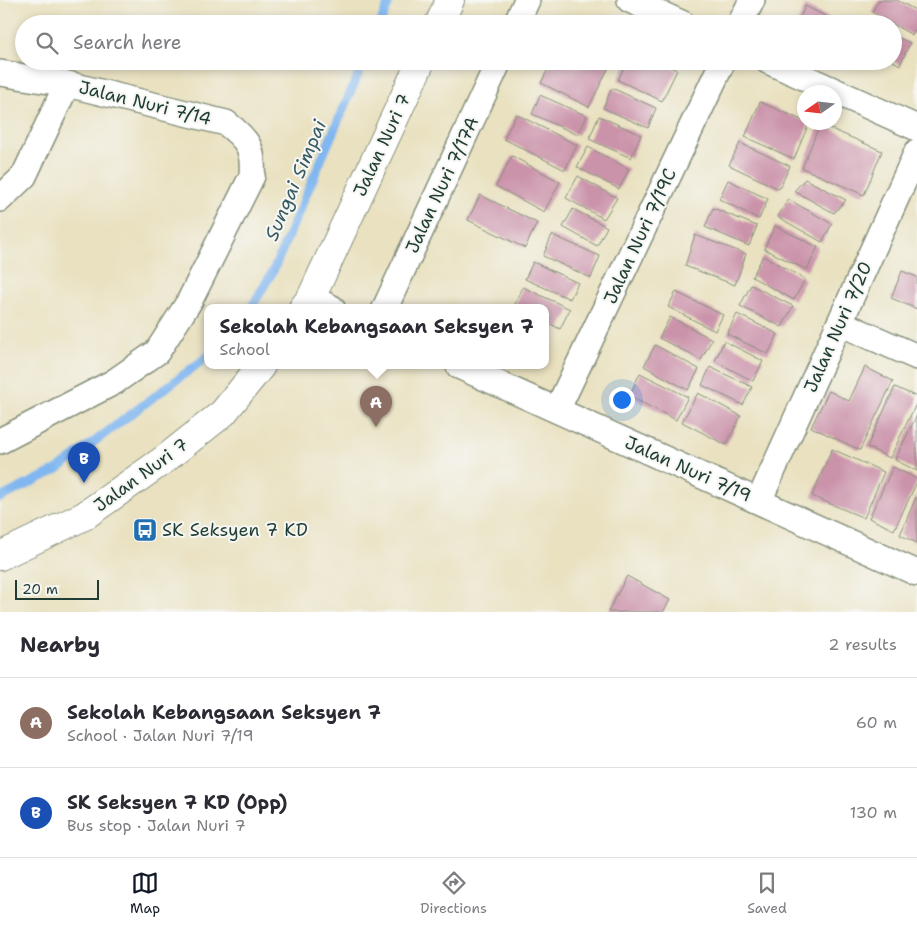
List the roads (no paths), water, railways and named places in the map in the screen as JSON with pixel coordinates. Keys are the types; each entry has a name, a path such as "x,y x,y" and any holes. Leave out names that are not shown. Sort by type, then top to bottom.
{"street":[{"path":"443,15 450,0"},
{"path":"520,15 527,0"},
{"path":"630,0 663,15"},
{"path":"744,15 752,0"},
{"name":"Jalan Nuri 7","path":"315,304 418,70"},
{"name":"Jalan Nuri 7/17A","path":"387,304 495,70"},
{"name":"Jalan Nuri 7/19C","path":"557,410 719,70"},
{"path":"788,70 917,128"},
{"name":"Jalan Nuri 7/14","path":"0,73 67,84 226,123 240,134 250,147 253,163 252,176 189,302 157,352 114,382 0,441"},
{"path":"0,199 24,176 67,84"},
{"name":"Jalan Nuri 7/20","path":"758,501 917,152"},
{"path":"840,323 917,357"},
{"name":"Jalan Nuri 7","path":"0,556 84,516 165,459 223,413 258,369"},
{"name":"Jalan Nuri 7/19","path":"466,369 917,573"}],"waterway":[{"name":"Sungai Simpai","path":"384,15 390,0"},
{"name":"Sungai Simpai","path":"253,304 273,271 360,70"},
{"name":"Sungai Simpai","path":"0,498 58,469 204,359"}],"place":[{"name":"Sekolah Kebangsaan Seksyen 7","path":"376,427"},
{"name":"SK Seksyen 7 KD (Opp)","path":"84,483"},
{"name":"SK Seksyen 7 KD","path":"145,530"}]}
